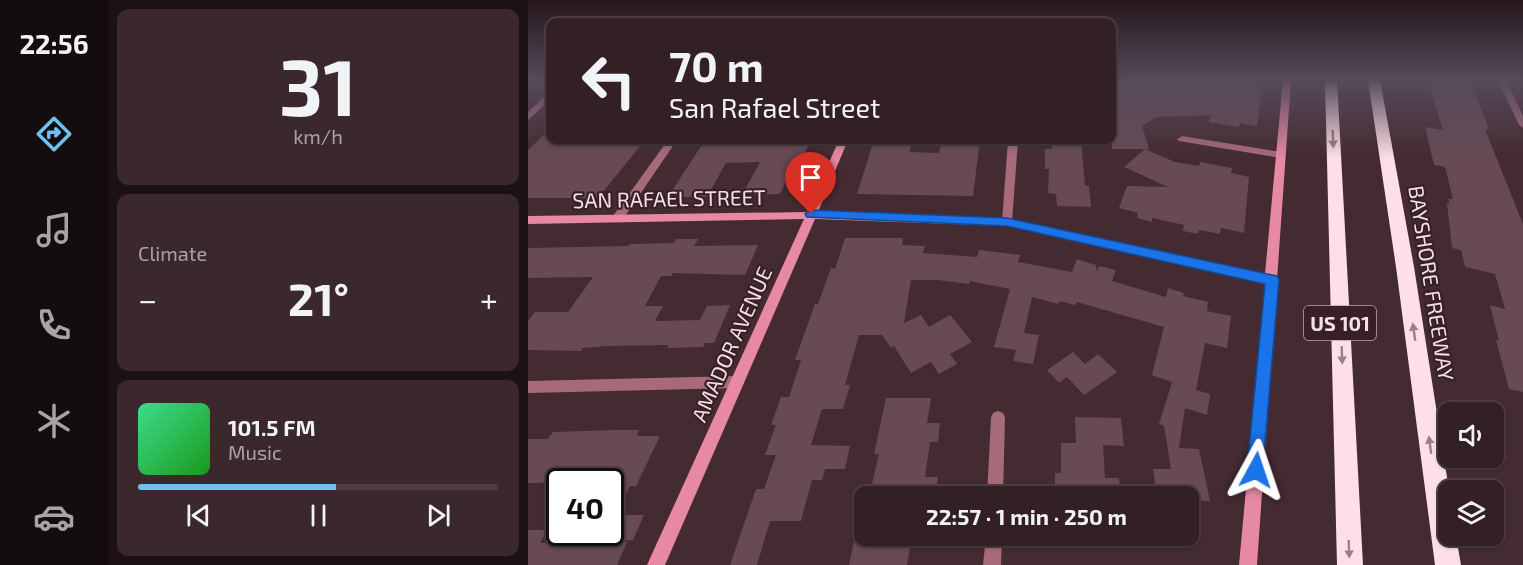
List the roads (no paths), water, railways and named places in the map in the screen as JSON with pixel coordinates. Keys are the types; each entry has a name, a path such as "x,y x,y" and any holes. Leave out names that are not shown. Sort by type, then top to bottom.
{"highway":[{"name":"US 101","path":"1332,106 1350,565"},
{"name":"BAYSHORE FREEWAY","path":"1378,106 1405,267 1448,565"}],"street":[{"path":"528,117 539,106"},
{"path":"1248,565 1285,106"},
{"path":"1514,106 1523,125"},
{"path":"1182,139 1281,155"},
{"path":"617,219 669,144"},
{"name":"AMADOR AVENUE","path":"656,565 842,144"},
{"path":"1007,222 1013,144"},
{"name":"SAN RAFAEL STREET","path":"528,220 811,214 1007,222 1272,280"},
{"path":"528,387 737,382"},
{"path":"996,486 999,418"},
{"path":"992,565 993,546"}]}
